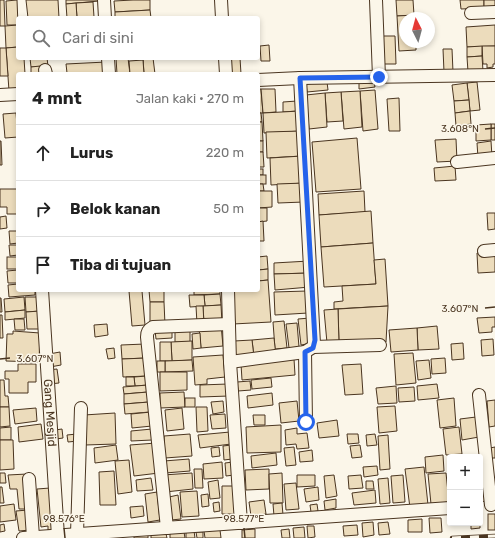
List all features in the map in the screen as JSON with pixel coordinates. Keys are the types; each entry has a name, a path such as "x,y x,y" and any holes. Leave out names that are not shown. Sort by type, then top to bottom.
{"street":[{"path":"104,0 106,16"},
{"path":"221,0 222,16"},
{"path":"376,0 379,77"},
{"path":"471,13 495,12"},
{"path":"108,60 109,72"},
{"path":"225,60 226,72"},
{"path":"260,80 495,75"},
{"path":"300,78 315,340 309,350 306,422"},
{"path":"0,96 16,94"},
{"path":"458,162 495,158"},
{"name":"Gang Mesjid","path":"42,292 58,536"},
{"path":"228,292 230,362 241,523"},
{"path":"167,528 147,337 148,332 153,327 229,324"},
{"path":"230,362 309,350 380,345"},
{"path":"479,395 489,505"},
{"path":"77,534 81,408"},
{"path":"29,479 28,538 447,508"}],"building":[{"path":"0,0 4,0 5,26 0,26"},
{"path":"17,0 18,16 16,16 16,25 7,25 6,1"},
{"path":"26,0 58,0 59,16 28,16"},
{"path":"66,0 99,0 99,1 66,4"},
{"path":"150,0 150,10 115,12 114,1"},
{"path":"396,0 413,0 414,12 399,12 399,16 397,16"},
{"path":"460,0 484,0 484,8 461,9"},
{"path":"484,0 495,0 495,7 484,8"},
{"path":"93,2 94,16 77,16 76,3"},
{"path":"76,3 77,16 67,16 66,4"},
{"path":"150,10 151,16 115,16 115,12"},
{"path":"397,16 399,16 399,48 416,48 416,50 399,51"},
{"path":"16,25 16,47 6,48 5,26"},
{"path":"495,25 495,46 467,47 466,27"},
{"path":"383,36 395,36 396,64 384,64"},
{"path":"269,45 270,61 261,61 260,46"},
{"path":"482,46 495,46 495,64 493,64 493,67 487,68 487,64 483,64"},
{"path":"482,46 482,56 467,57 467,47"},
{"path":"16,47 16,60 24,60 25,72 16,72 16,90 9,91 6,48"},
{"path":"0,48 6,48 8,76 0,76"},
{"path":"443,49 452,49 453,72 444,72"},
{"path":"482,56 483,71 468,72 467,57"},
{"path":"30,60 47,60 48,66 31,67"},
{"path":"116,60 128,60 130,72 117,72"},
{"path":"143,60 153,60 155,72 144,72"},
{"path":"143,60 144,72 130,72 129,61"},
{"path":"226,60 240,60 241,72 228,72"},
{"path":"106,62 107,72 67,72 66,64"},
{"path":"40,66 41,72 31,72 31,67"},
{"path":"374,81 375,87 359,89 359,82"},
{"path":"327,82 328,90 307,92 306,84"},
{"path":"477,82 480,110 470,111 467,83"},
{"path":"467,83 469,100 454,101 452,85"},
{"path":"260,89 261,89 263,113 260,113"},
{"path":"261,89 275,89 276,112 263,113"},
{"path":"375,90 378,129 363,131 360,91"},
{"path":"360,91 362,127 344,129 341,92"},
{"path":"341,92 343,121 327,122 325,93"},
{"path":"325,93 327,127 309,129 306,95"},
{"path":"399,98 400,131 389,131 387,99"},
{"path":"469,100 470,111 455,113 454,101"},
{"path":"297,101 297,111 283,112 283,102"},
{"path":"300,111 301,131 264,133 263,113"},
{"path":"470,111 471,124 456,126 455,113"},
{"path":"16,113 16,137 5,138 3,114"},
{"path":"260,113 261,113 262,122 260,122"},
{"path":"260,122 262,122 263,141 260,141"},
{"path":"491,124 495,124 495,140 491,140"},
{"path":"491,124 491,140 476,141 476,125"},
{"path":"301,131 302,156 267,158 266,132"},
{"path":"357,138 361,189 316,192 312,142"},
{"path":"456,139 457,161 437,162 435,140"},
{"path":"1,141 2,165 0,165"},
{"path":"260,141 263,141 263,152 260,152"},
{"path":"491,141 492,157 478,158 477,143"},
{"path":"260,152 263,152 264,167 260,167"},
{"path":"302,156 304,183 271,185 270,158"},
{"path":"455,166 456,180 435,181 434,168"},
{"path":"260,169 263,169 263,175 260,175"},
{"path":"260,175 266,175 266,184 260,184"},
{"path":"304,183 304,202 278,203 277,184"},
{"path":"260,184 263,184 264,191 260,191"},
{"path":"0,189 16,189 16,214 7,214 7,207 0,207"},
{"path":"260,191 272,191 272,207 260,208"},
{"path":"364,191 365,212 319,215 318,194"},
{"path":"260,208 267,208 267,221 260,222"},
{"path":"371,211 373,243 321,247 319,215"},
{"path":"487,213 495,213 495,229 488,230"},
{"path":"6,216 7,228 0,229 0,217"},
{"path":"263,221 264,241 260,241 260,222"},
{"path":"9,231 16,231 16,243 10,244"},
{"path":"373,243 376,284 324,287 321,247"},
{"path":"9,245 16,245 16,255 10,256"},
{"path":"495,252 495,272 478,273 477,253"},
{"path":"267,256 268,269 260,270 260,257"},
{"path":"7,257 16,257 16,269 7,269"},
{"path":"385,259 388,306 334,309 334,302 343,301 342,286 376,284 374,260"},
{"path":"309,261 310,273 274,274 274,263"},
{"path":"268,269 268,280 260,281 260,270"},
{"path":"16,270 16,283 8,283 7,271"},
{"path":"310,273 310,287 275,290 274,274"},
{"path":"268,280 271,322 233,324 231,292 260,292 260,281"},
{"path":"16,284 16,292 35,292 35,295 9,297 8,285"},
{"path":"307,291 308,313 275,315 274,292"},
{"path":"129,292 142,292 145,325 132,326"},
{"path":"149,292 164,292 164,302 150,302"},
{"path":"194,292 220,292 220,294 194,295"},
{"path":"220,294 221,305 205,306 204,295"},
{"path":"189,295 204,295 205,306 190,307"},
{"path":"24,297 25,310 5,312 4,299"},
{"path":"25,297 39,297 40,311 26,312"},
{"path":"1,298 2,312 0,312"},
{"path":"150,302 164,302 165,325 150,326"},
{"path":"221,305 222,323 204,324 203,306"},
{"path":"196,306 203,306 204,324 197,324"},
{"path":"388,306 386,342 339,343 338,309"},
{"path":"338,309 339,343 327,343 324,310"},
{"path":"25,310 25,318 5,320 5,312"},
{"path":"40,311 41,329 27,329 26,312"},
{"path":"0,315 2,315 3,338 0,338"},
{"path":"495,317 495,327 492,327 492,332 479,333 477,318"},
{"path":"310,318 313,343 301,345 298,319"},
{"path":"14,319 24,319 25,330 15,330"},
{"path":"284,321 287,348 275,349 273,322"},
{"path":"297,323 299,347 289,348 286,324"},
{"path":"107,324 108,335 95,337 94,325"},
{"path":"221,325 223,346 201,348 199,327"},
{"path":"437,326 439,349 418,350 417,328"},
{"path":"175,328 190,328 190,342 175,342"},
{"path":"417,328 418,350 391,352 389,330"},
{"path":"172,329 172,338 156,339 155,330"},
{"path":"13,331 40,333 39,362 6,361 7,334 13,334"},
{"path":"200,333 201,348 193,349 192,334"},
{"path":"274,338 276,356 254,357 252,340"},
{"path":"493,339 494,355 482,356 481,340"},
{"path":"252,340 254,357 236,359 234,341"},
{"path":"192,341 192,360 172,361 171,342"},
{"path":"160,342 171,342 172,361 160,361"},
{"path":"463,343 464,359 452,360 451,344"},
{"path":"145,344 146,358 122,359 121,345"},
{"path":"114,348 115,358 108,359 106,349"},
{"path":"60,352 61,365 50,367 49,354"},
{"path":"413,353 416,383 396,385 394,354"},
{"path":"223,355 225,377 207,379 207,384 195,385 193,357"},
{"path":"146,358 147,376 123,377 122,359"},
{"path":"445,358 446,373 432,374 431,359"},
{"path":"294,359 295,375 242,380 241,364"},
{"path":"192,360 193,371 165,372 165,361"},
{"path":"429,360 431,378 418,380 416,361"},
{"path":"157,361 165,361 165,372 157,372"},
{"path":"18,364 36,364 36,382 28,382 28,393 9,393 9,379 5,379 5,371 18,371"},
{"path":"361,364 363,394 345,395 342,365"},
{"path":"57,369 59,383 49,384 48,370"},
{"path":"160,372 187,372 187,390 160,391"},
{"path":"147,376 148,385 135,386 134,377"},
{"path":"126,377 134,377 135,386 126,386"},
{"path":"271,378 272,387 252,389 251,380"},
{"path":"0,380 4,380 5,396 8,396 9,407 0,407"},
{"path":"250,381 251,390 238,391 237,382"},
{"path":"228,384 229,396 200,397 200,385"},
{"path":"437,384 439,398 418,400 417,386"},
{"path":"148,385 148,392 124,394 123,387"},
{"path":"396,386 397,403 378,404 376,388"},
{"path":"414,387 415,401 399,402 398,388"},
{"path":"148,392 149,402 124,404 124,394"},
{"path":"184,392 185,407 160,408 160,393"},
{"path":"272,393 273,405 248,408 247,396"},
{"path":"185,398 195,398 195,407 185,407"},
{"path":"454,398 456,426 440,428 437,400"},
{"path":"495,400 495,426 489,427 487,401"},
{"path":"223,401 224,412 213,414 211,402"},
{"path":"297,401 299,421 281,423 279,403"},
{"path":"149,402 150,412 125,414 124,404"},
{"path":"395,406 397,431 379,433 377,407"},
{"path":"0,407 9,407 10,426 0,427"},
{"path":"196,407 207,407 208,431 197,432"},
{"path":"36,408 37,421 15,424 13,410"},
{"path":"182,408 184,429 167,431 165,410"},
{"path":"151,412 152,426 132,428 131,414"},
{"path":"115,413 116,444 85,445 84,415"},
{"path":"225,414 226,428 212,429 210,415"},
{"path":"253,415 265,415 265,425 254,425"},
{"path":"476,417 479,437 462,440 460,419"},
{"path":"337,420 339,436 319,438 317,423"},
{"path":"41,424 43,439 19,442 18,427"},
{"path":"281,425 281,452 247,453 246,427"},
{"path":"11,427 11,440 0,440 0,428"},
{"path":"459,427 462,454 446,455 443,429"},
{"path":"297,428 297,434 307,433 309,448 297,449 296,444 286,445 285,430"},
{"path":"62,429 63,438 56,439 55,430"},
{"path":"152,429 152,440 131,441 131,431"},
{"path":"230,432 231,444 200,448 198,435"},
{"path":"77,434 78,441 68,442 67,435"},
{"path":"190,434 192,456 165,458 164,436"},
{"path":"347,434 358,434 359,443 348,444"},
{"path":"375,434 377,445 367,446 366,435"},
{"path":"388,435 390,469 380,470 378,436"},
{"path":"0,440 13,440 14,469 0,470"},
{"path":"156,443 159,473 134,476 130,445"},
{"path":"116,445 118,460 95,463 94,448"},
{"path":"231,445 232,459 224,460 223,446"},
{"path":"360,445 362,457 352,458 350,446"},
{"path":"219,447 220,456 212,457 211,448"},
{"path":"294,447 296,465 286,466 284,448"},
{"path":"495,447 495,458 491,458 490,448"},
{"path":"312,450 313,461 300,462 299,452"},
{"path":"276,453 277,465 252,468 251,456"},
{"path":"443,455 444,471 426,473 425,457"},
{"path":"189,459 190,471 165,473 164,461"},
{"path":"129,460 132,492 118,494 115,461"},
{"path":"222,462 223,478 204,479 203,464"},
{"path":"233,462 234,475 226,476 225,463"},
{"path":"377,466 378,475 364,477 363,467"},
{"path":"424,467 428,505 410,508 405,469"},
{"path":"194,469 202,469 203,488 195,488"},
{"path":"269,469 269,489 246,490 245,470"},
{"path":"114,471 116,505 100,505 99,472"},
{"path":"0,473 5,473 6,483 0,483"},
{"path":"192,473 193,489 165,492 163,475"},
{"path":"282,473 283,503 270,503 269,474"},
{"path":"446,473 447,502 431,504 428,474"},
{"path":"27,474 30,509 19,509 17,489 10,489 8,475"},
{"path":"297,475 315,475 315,486 297,487"},
{"path":"334,475 337,496 326,498 324,476"},
{"path":"361,475 363,488 349,489 348,476"},
{"path":"403,475 405,502 393,503 391,476"},
{"path":"151,478 153,490 137,491 136,480"},
{"path":"388,478 390,503 380,504 378,479"},
{"path":"218,480 220,498 210,499 208,482"},
{"path":"366,481 373,481 374,489 366,489"},
{"path":"483,481 486,501 483,502 483,490"},
{"path":"296,483 299,509 286,510 284,484"},
{"path":"222,486 238,486 239,514 222,514"},
{"path":"0,487 2,487 4,503 0,503"},
{"path":"318,487 319,500 306,502 304,489"},
{"path":"50,488 55,530 48,530 48,526 41,527 37,489"},
{"path":"375,490 376,503 354,505 352,493"},
{"path":"197,491 199,516 182,517 180,492"},
{"path":"157,492 160,520 148,522 145,494"},
{"path":"208,494 209,506 202,507 201,495"},
{"path":"178,495 181,519 171,520 169,497"},
{"path":"336,499 336,508 325,510 324,501"},
{"path":"264,500 266,514 251,516 249,502"},
{"path":"219,502 220,511 214,512 213,503"},
{"path":"282,503 283,515 274,516 273,504"},
{"path":"14,504 16,520 0,522 0,506"},
{"path":"317,504 318,511 311,512 310,505"},
{"path":"143,506 144,516 131,518 130,507"},
{"path":"28,510 30,530 19,531 16,511"},
{"path":"488,514 495,514 495,530 488,530"},
{"path":"429,518 441,518 442,532 430,533"},
{"path":"422,519 422,532 408,532 408,520"},
{"path":"373,522 374,535 363,537 362,523"},
{"path":"388,522 390,534 379,535 378,523"},
{"path":"4,524 5,531 0,532 0,525"},
{"path":"357,525 358,535 344,536 343,526"},
{"path":"307,526 314,526 315,537 308,538"},
{"path":"471,526 480,526 480,528 471,529"},
{"path":"304,527 305,538 294,538 293,528"},
{"path":"255,529 255,538 242,538 242,530"},
{"path":"289,529 290,538 282,538 281,530"},
{"path":"220,530 221,538 205,538 204,531"},
{"path":"194,531 195,538 186,538 186,532"},
{"path":"184,532 185,538 170,538 170,533"},
{"path":"196,532 203,532 203,538 197,538"},
{"path":"166,534 167,538 151,538 151,535"},
{"path":"134,535 148,535 148,538 134,538"}],"railway":[{"path":"452,538 495,536"}],"route":[{"path":"306,422 305,352 313,348 315,340 300,78 379,77"}]}
